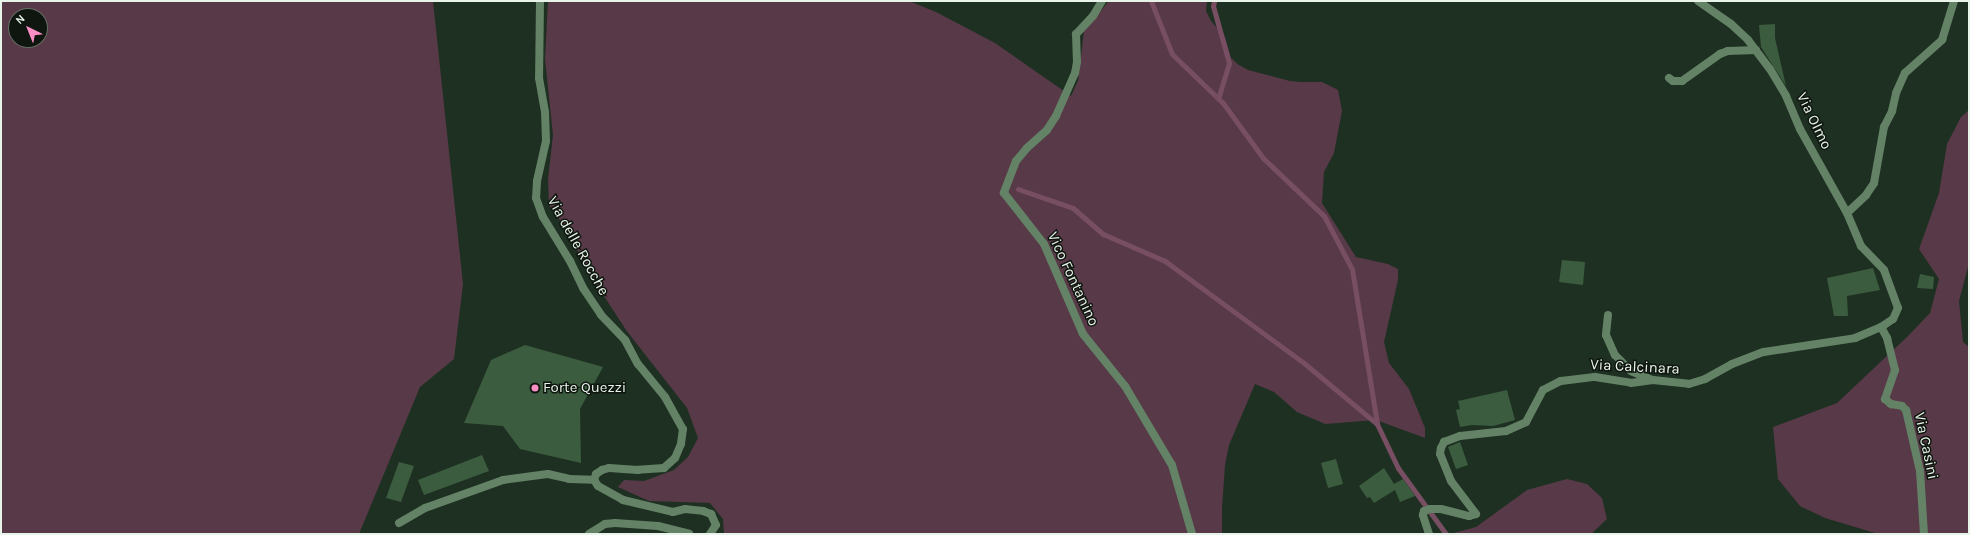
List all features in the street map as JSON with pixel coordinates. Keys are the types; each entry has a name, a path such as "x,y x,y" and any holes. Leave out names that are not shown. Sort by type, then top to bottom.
{"street":[{"name":"Via delle Rocche","path":"540,1 539,78 545,112 546,142 537,181 536,198 543,217 570,261 583,288 601,315 625,340 638,364 676,413 683,429 681,444 675,458 664,468 638,470 609,468 596,474 594,480"},
{"name":"Vico Fontanino","path":"1102,1 1093,16 1076,34 1078,62 1075,73 1056,116 1047,130 1027,148 1016,161 1004,193 1044,244 1083,334 1125,386 1172,465 1192,534"},
{"name":"Via Olmo","path":"1698,1 1731,24 1748,40 1770,69 1786,96 1800,129 1847,213 1861,246 1884,270 1898,308 1893,319 1881,327"},
{"path":"1847,213 1866,195 1874,183 1884,127 1892,111 1896,93 1906,73 1942,40 1954,1"},
{"path":"1669,78 1673,81 1682,80 1720,54 1728,51 1756,50"},
{"path":"1608,315 1606,335 1615,355 1630,371 1653,380"},
{"name":"Via Calcinara","path":"1429,534 1424,519 1424,511 1436,508 1470,516 1476,514 1451,481 1440,454 1444,442 1460,436 1506,431 1526,422 1543,390 1561,381 1595,377 1631,383 1653,380 1689,384 1705,379 1732,364 1764,352 1855,338 1881,327"},
{"name":"Via Casini","path":"1881,327 1887,338 1894,370 1885,399 1891,404 1902,406 1906,410 1920,471 1924,534"},
{"path":"399,523 425,508 503,480 548,474 569,479 594,480 598,486 623,500 673,512 685,509 703,511 711,514 716,525 710,534"},
{"path":"589,534 605,524 615,523 658,526 689,534"}],"shaded area":[{"path":"1,1 433,1 463,284 454,359 420,387 359,534 1,534"},
{"path":"548,1 909,1 936,12 995,43 1071,96 1078,81 1084,31 1109,1 1207,1 1206,11 1211,21 1225,37 1231,58 1239,65 1248,70 1290,81 1322,82 1338,90 1342,111 1334,153 1324,172 1322,203 1356,257 1388,264 1398,269 1398,280 1384,342 1389,363 1409,389 1425,428 1425,438 1376,420 1325,424 1297,412 1274,392 1255,384 1229,445 1225,465 1222,534 724,534 723,519 710,503 649,501 618,487 624,480 644,481 674,470 688,457 698,438 687,408 626,330 591,276 566,229 549,205 548,179 553,135 545,59"},
{"path":"1969,110 1969,263 1959,301 1963,342 1969,347 1969,534 1875,533 1825,518 1800,506 1778,479 1773,427 1837,403 1907,337 1930,313 1939,279 1919,249 1939,193 1947,144 1961,117"},
{"path":"1567,479 1587,484 1602,498 1607,519 1591,534 1450,534 1476,527 1527,490"}],"building":[{"path":"1775,24 1775,38 1786,86 1761,47 1759,25"},
{"path":"1562,260 1585,262 1583,285 1559,282"},
{"path":"1873,268 1880,290 1847,296 1848,316 1834,316 1827,278"},
{"path":"1920,274 1934,277 1933,289 1917,288"},
{"name":"Forte Quezzi","path":"525,345 603,367 580,409 581,463 520,449 503,426 464,423 491,360"},
{"path":"1507,390 1515,420 1493,426 1472,425 1460,427 1456,410 1460,409 1458,401"},
{"path":"1460,442 1468,465 1456,469 1448,447"},
{"path":"482,455 489,471 424,495 418,480"},
{"path":"1336,459 1343,484 1328,488 1321,463"},
{"path":"399,462 414,466 401,502 386,498"},
{"path":"1384,468 1394,484 1403,479 1415,496 1400,502 1395,490 1374,503 1370,497 1367,498 1359,486"}],"waterway":[{"path":"1151,1 1172,54 1223,103 1263,158 1324,216 1352,269 1377,424"},
{"path":"1214,1 1213,6 1229,63 1218,98"},
{"path":"1018,189 1073,208 1103,234 1165,261 1304,363 1377,424 1398,468 1446,534"}],"place":[{"name":"Forte Quezzi","path":"535,388"}]}
